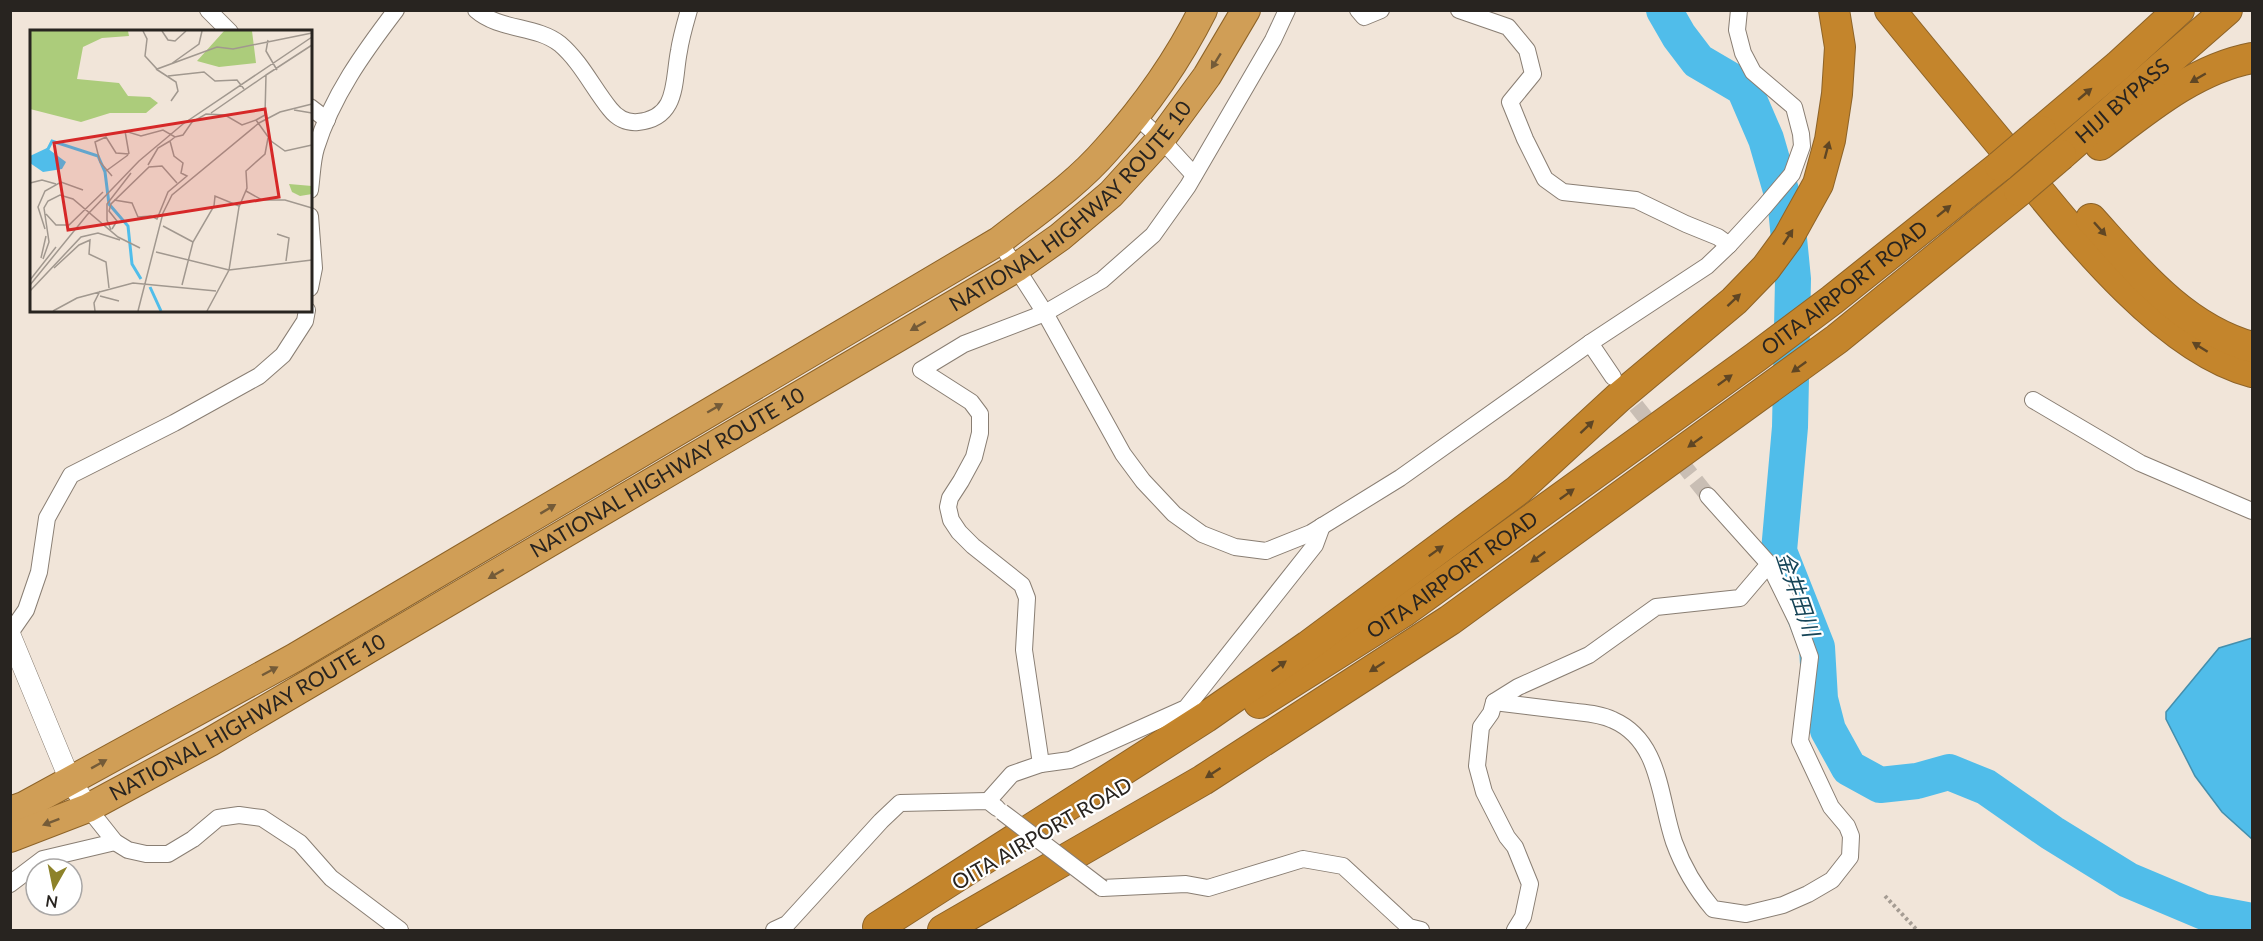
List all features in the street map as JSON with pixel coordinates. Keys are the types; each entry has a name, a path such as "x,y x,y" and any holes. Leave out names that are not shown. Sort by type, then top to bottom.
{"highway":[{"name":"NATIONAL HIGHWAY ROUTE 10","path":"10,811 24,806 294,658 999,241 1059,195 1107,150 1158,84 1190,36 1203,10"},
{"name":"NATIONAL HIGHWAY ROUTE 10","path":"10,838 88,808 220,736 1017,268 1060,237 1111,195 1161,139 1207,76 1246,10"},
{"path":"874,929 1206,717 1308,646 1518,490 1618,398 1734,301 1766,268 1808,205 1818,184 1830,140 1838,94 1840,47 1834,10"},
{"path":"1890,10 2051,205 2157,319 2204,350 2241,369 2253,372"},
{"path":"1910,10 2064,190 2157,291 2200,324 2242,344 2253,346"},
{"name":"HIJI BYPASS","path":"2000,166 2118,66 2179,10"},
{"name":"HIJI BYPASS","path":"2026,196 2226,10"},
{"path":"2067,160 2204,74 2253,58"},
{"name":"OITA AIRPORT ROAD","path":"874,929 1135,781 1403,612 1756,357 1832,300 2000,166"},
{"name":"OITA AIRPORT ROAD","path":"943,930 1203,780 1450,620 1760,396 2026,196"}],"street":[{"path":"208,10 228,30"},
{"path":"312,174 315,149 355,64 396,10"},
{"path":"476,10 500,23 542,33 559,44 574,58 612,112 625,121 634,123 648,121 671,102 679,51 689,10"},
{"path":"1041,764 1024,650 1027,598 1022,585 973,546 960,532 951,520 948,507 950,498 974,457 980,433 980,414 971,402 921,370 964,344 1045,313 1102,280 1153,235 1194,175 1274,40 1287,10"},
{"path":"1358,10 1364,17 1382,10"},
{"path":"1459,10 1508,27 1527,50 1533,74 1510,102 1545,179 1563,192 1636,200 1718,237 1729,245"},
{"path":"999,241 1045,313 1123,454 1143,481 1174,514 1202,534 1235,547 1266,551 1322,526 1400,478 1590,343 1707,266 1764,207 1792,174 1802,146 1794,107 1753,72 1743,53 1737,30 1739,10"},
{"path":"312,109 327,120"},
{"path":"1134,114 1194,175"},
{"path":"312,242 314,268 312,278"},
{"path":"307,312 305,321 283,355 259,376 174,423 71,475 47,518 39,572 26,610 10,634 69,780 116,842 128,850 146,854 168,854 193,839 218,818 239,815 262,818 300,843 331,878 400,930"},
{"path":"1590,343 1613,377"},
{"path":"2033,400 2140,463 2253,511"},
{"path":"1494,702 1594,714 1612,719 1635,733 1647,749 1657,773 1674,842 1694,885 1713,909 1746,914 1783,905 1832,880 1850,857 1851,836 1847,826 1831,807 1800,741 1810,657 1797,621 1769,564 1708,496"},
{"path":"988,801 1012,774 1041,764 1071,760 1186,708 1316,545 1322,526"},
{"path":"1515,930 1523,917 1530,884 1515,847 1507,837 1484,792 1477,766 1481,727 1491,713 1494,702 1518,687 1589,655 1656,607 1740,598 1769,564"},
{"path":"774,930 787,924 900,803 988,801 1102,888 1186,884 1208,888 1303,859 1343,866 1410,927 1421,930"},
{"path":"10,884 43,860 116,842"}],"path":[{"path":"1885,896 1917,930"}],"water":[{"path":"2252,638 2252,839 2222,812 2195,776 2166,719 2166,712 2219,648"}],"waterway":[{"name":"金井田川","path":"1664,10 1679,36 1698,61 1744,88 1766,139 1786,208 1793,279 1790,427 1779,551 1817,647 1820,699 1828,730 1849,768 1880,785 1917,781 1949,772 1986,787 2052,833 2128,880 2204,912 2252,921"}],"tunnel":[{"path":"1621,387 1708,496"}]}
